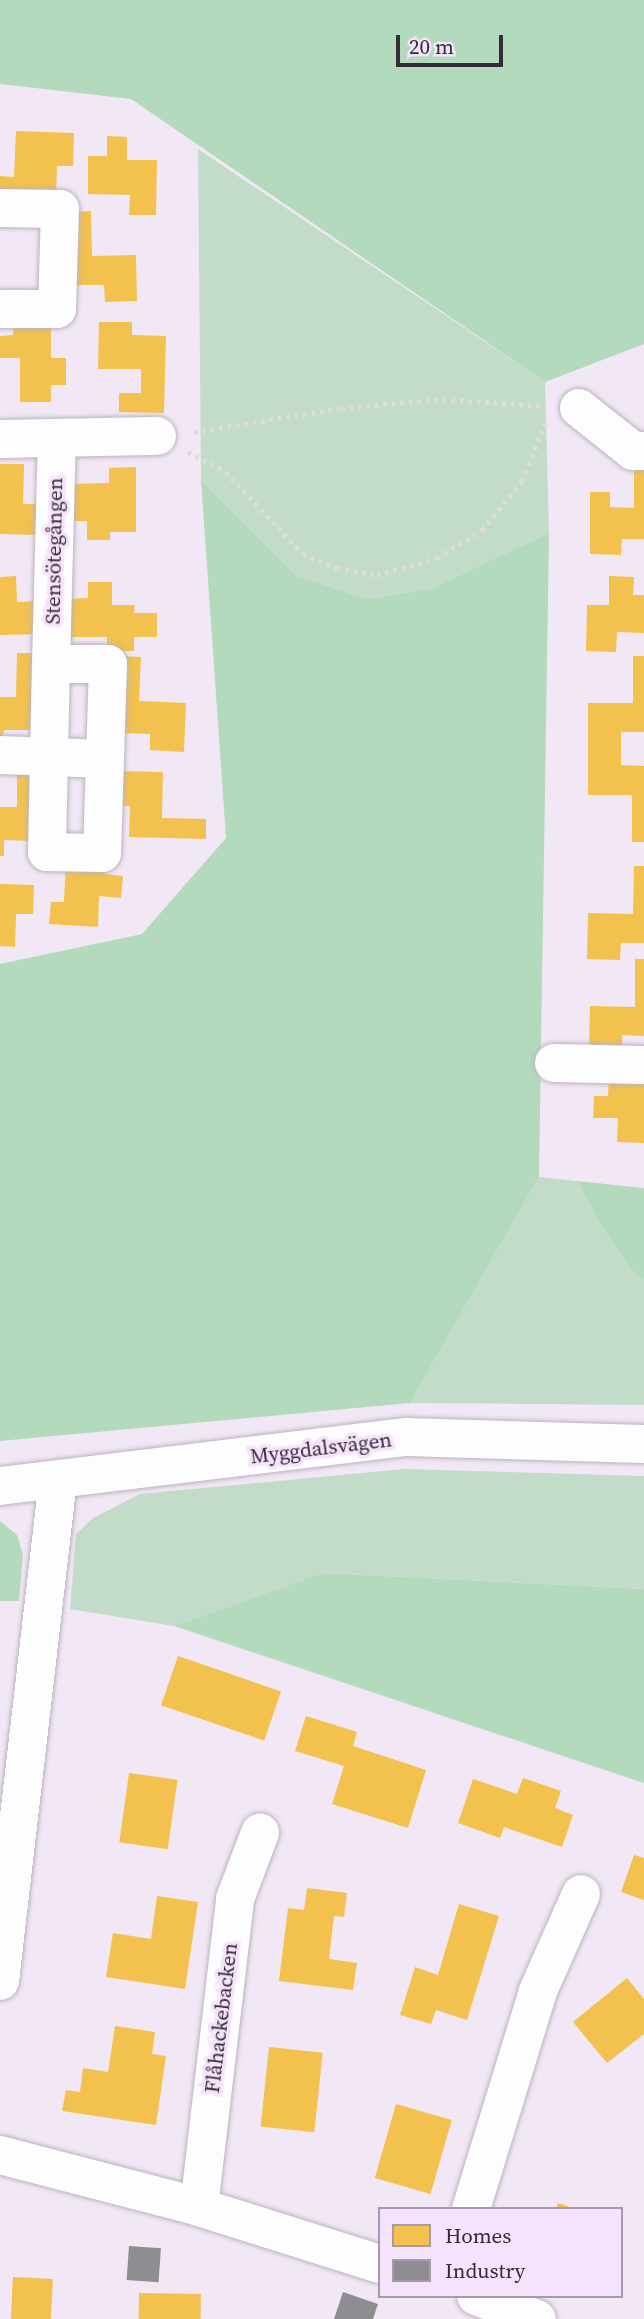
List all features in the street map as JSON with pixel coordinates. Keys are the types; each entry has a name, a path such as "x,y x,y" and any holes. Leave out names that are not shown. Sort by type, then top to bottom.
{"street":[{"path":"0,208 60,209 57,309 0,309"},
{"path":"579,408 633,451 644,451"},
{"path":"0,439 158,436"},
{"name":"Stensötegången","path":"51,664 108,664 102,853 47,852 51,664 57,439"},
{"path":"0,755 105,759"},
{"path":"554,1063 644,1065"},
{"name":"Myggdalsvägen","path":"0,1486 407,1437 644,1444"},
{"path":"0,1981 10,1786 58,1480"},
{"name":"Flåhackebacken","path":"199,2207 235,1899 260,1833"},
{"path":"472,2207 538,1991 581,1894"},
{"path":"0,2154 199,2207 378,2263"},
{"path":"481,2298 537,2319"}],"path":[{"path":"158,436 341,408 443,399 579,408"},
{"path":"158,436 226,472 303,554 337,568 377,575 437,558 482,530 522,481 548,415 579,408"}],"green space":[{"path":"0,0 644,0 644,344 545,382 131,99 0,84"},
{"path":"198,149 545,382 549,533 430,589 367,599 297,576 201,480"},
{"path":"201,480 297,576 367,599 430,589 549,533 539,1177 410,1403 0,1441 0,964 142,934 226,838"},
{"path":"539,1177 577,1181 600,1223 634,1273 644,1279 644,1405 410,1403"},
{"path":"577,1181 644,1188 644,1279 634,1273 600,1223"},
{"path":"404,1469 644,1476 644,1589 322,1573 174,1626 70,1609 76,1534 93,1518 140,1494"},
{"path":"0,1521 17,1535 23,1555 19,1601 0,1601"},
{"path":"322,1573 644,1589 644,1783 174,1626"}],"building: Homes":[{"path":"16,131 74,133 73,166 57,166 56,200 0,198 0,176 14,177"},
{"path":"107,136 127,137 127,160 157,160 156,215 129,215 130,195 88,194 88,156 107,156"},
{"path":"91,211 92,256 136,255 137,301 105,302 104,285 69,285 67,212"},
{"path":"14,318 51,319 51,358 66,358 66,385 51,385 51,402 20,402 20,358 0,358 0,336 13,335"},
{"path":"99,322 132,322 132,335 166,336 164,413 119,412 119,393 141,393 141,369 98,369"},
{"path":"0,464 24,464 23,504 38,504 37,535 0,534"},
{"path":"634,464 644,464 644,539 622,539 621,555 590,554 590,492 610,492 610,507 634,508"},
{"path":"136,467 136,532 110,532 110,540 87,540 87,521 66,521 66,484 109,483 109,468"},
{"path":"16,576 17,602 40,601 41,634 0,635 0,577"},
{"path":"609,576 634,577 633,595 644,595 644,633 617,632 616,652 586,651 587,605 609,605"},
{"path":"88,582 112,582 112,605 135,605 134,613 157,613 157,637 134,637 134,651 107,651 107,637 66,637 66,599 88,598"},
{"path":"17,653 37,653 35,730 4,730 0,746 0,697 16,697"},
{"path":"122,656 141,657 139,701 186,703 184,752 150,750 150,734 119,733"},
{"path":"633,656 644,656 644,732 621,732 621,765 644,766 644,842 632,842 632,795 588,795 588,703 633,703"},
{"path":"17,763 37,764 35,841 4,840 4,856 0,856 0,807 17,807"},
{"path":"115,771 163,772 162,818 206,819 206,839 129,837 130,806 114,805"},
{"path":"66,857 106,859 105,874 123,876 121,898 99,896 98,927 49,924 51,902 64,902"},
{"path":"634,866 644,866 644,943 621,943 620,960 587,959 588,913 633,914"},
{"path":"0,884 34,885 33,914 16,914 15,947 0,946"},
{"path":"635,959 644,959 644,1036 622,1035 622,1052 589,1051 590,1006 635,1007"},
{"path":"609,1076 644,1077 644,1143 617,1142 618,1118 593,1118 594,1096 608,1096"},
{"path":"178,1656 281,1691 264,1741 161,1705"},
{"path":"306,1716 357,1732 353,1746 426,1770 408,1828 332,1804 344,1766 295,1751"},
{"path":"129,1773 178,1780 168,1849 119,1842"},
{"path":"523,1778 561,1791 555,1808 573,1815 562,1847 504,1827 500,1838 458,1823 473,1779 517,1794"},
{"path":"634,1855 644,1858 644,1900 621,1892"},
{"path":"307,1888 347,1893 344,1917 334,1916 329,1959 357,1963 353,1990 279,1981 288,1908 304,1910"},
{"path":"157,1896 198,1902 185,1989 106,1977 113,1933 151,1939"},
{"path":"459,1904 499,1916 467,2020 436,2010 431,2024 400,2015 415,1967 438,1975"},
{"path":"627,1978 644,1999 644,2034 607,2063 573,2022"},
{"path":"115,2026 155,2032 152,2054 166,2056 156,2125 62,2111 66,2090 80,2092 83,2068 108,2072"},
{"path":"269,2047 323,2053 314,2132 261,2127"},
{"path":"396,2104 452,2120 431,2194 375,2178"},
{"path":"13,2277 53,2279 51,2319 11,2319"},
{"path":"139,2293 201,2294 201,2319 139,2319"}],"building: Industry":[{"path":"129,2246 161,2248 159,2282 127,2280"},
{"path":"343,2292 378,2304 373,2319 334,2319"}]}
